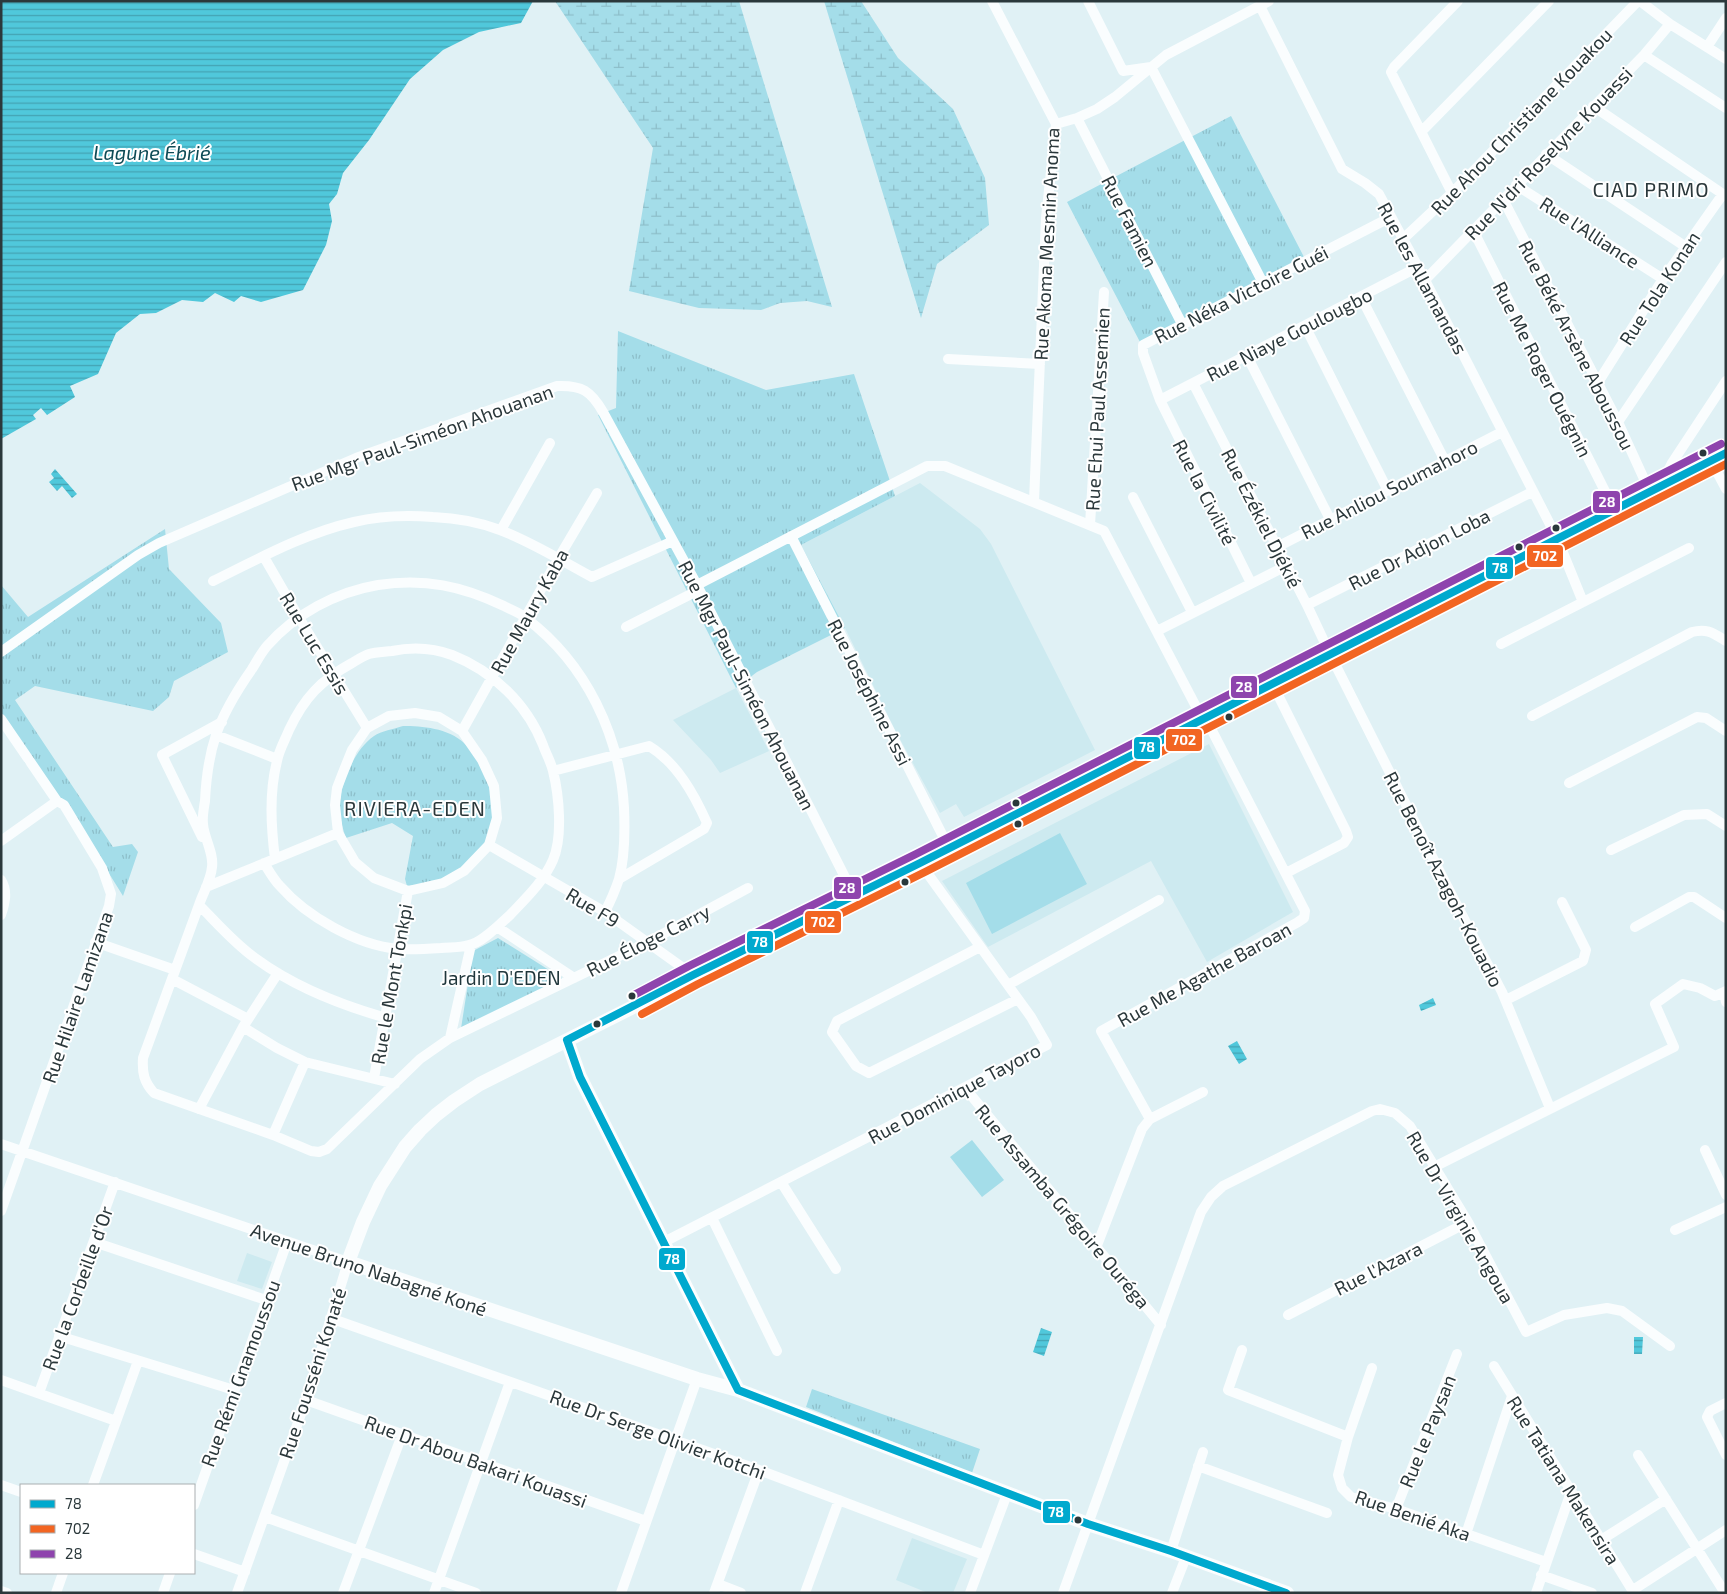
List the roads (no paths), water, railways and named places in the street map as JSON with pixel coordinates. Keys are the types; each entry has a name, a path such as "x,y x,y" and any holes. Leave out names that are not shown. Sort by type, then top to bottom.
{"main road":[{"name":"Rue Fousséni Konaté","path":"348,1262 363,1222 393,1163 420,1130 454,1100 480,1084 693,975 920,863 1272,682 1726,453"},
{"path":"567,1040 580,1077 738,1390"},
{"name":"Avenue Bruno Nabagné Koné","path":"348,1262 697,1379 738,1390 1006,1494 1287,1593"}],"street":[{"name":"Rue Akoma Mesmin Anoma","path":"992,1 1056,124 1046,218 1034,501"},
{"path":"1088,1 1123,71 1152,67"},
{"path":"1452,193 1391,72 1458,1"},
{"path":"1422,131 1549,1"},
{"path":"1639,1 1670,24 1726,59"},
{"name":"Rue Ahou Christiane Kouakou","path":"1403,239 1452,193 1639,1"},
{"path":"1056,124 1078,118 1098,109 1166,55 1264,4"},
{"name":"Rue les Allamandas","path":"1264,4 1342,169 1379,194 1425,280 1557,538 1583,602"},
{"path":"1707,47 1726,18"},
{"name":"Rue N'dri Roselyne Kouassi","path":"1425,280 1644,54 1670,24"},
{"path":"1644,54 1726,108"},
{"path":"1152,67 1263,283"},
{"path":"1593,106 1724,195"},
{"name":"Rue Famien","path":"1078,118 1182,324"},
{"path":"1546,154 1686,247"},
{"name":"Rue l'Alliance","path":"1516,185 1663,279"},
{"name":"Rue Tola Konan","path":"1597,384 1663,279 1724,195"},
{"name":"Rue Béké Arsène Aboussou","path":"1503,199 1597,384 1655,489"},
{"name":"Rue Néka Victoire Guéi","path":"1160,400 1143,353 1143,345 1391,217"},
{"name":"Rue Me Roger Ouégnin","path":"1472,230 1614,509"},
{"path":"1618,422 1726,262"},
{"name":"Rue Niaye Goulougbo","path":"1160,400 1418,267"},
{"name":"Rue Ehui Paul Assemien","path":"1090,525 1104,292"},
{"path":"1361,297 1444,460"},
{"path":"1305,326 1387,489"},
{"path":"1248,356 1330,519"},
{"path":"948,359 1040,364"},
{"path":"1655,489 1726,381"},
{"name":"Rue Ézékiel Djékié","path":"1193,383 1307,605 1330,654"},
{"name":"Rue Mgr Paul-Siméon Ahouanan","path":"1,652 138,555 159,543 356,458 557,386 571,385 584,390 594,397 698,587 854,895"},
{"name":"Rue la Civilité","path":"1160,400 1251,583"},
{"name":"Rue Anliou Soumahoro","path":"1277,547 1387,489 1502,432"},
{"path":"501,530 550,443"},
{"path":"1711,461 1726,489"},
{"name":"Rue Me Agathe Baroan","path":"626,627 791,536 927,466 945,466 1104,531 1204,717 1305,912 1304,918 1298,922 1101,1030 1150,1119"},
{"name":"Rue Dr Adjon Loba","path":"1307,605 1532,492"},
{"name":"Rue Maury Kaba","path":"462,731 558,558 597,493"},
{"path":"1133,497 1192,612"},
{"path":"213,581 327,530 354,522 388,516 452,518 501,530 592,577 673,541"},
{"name":"Rue Joséphine Assi","path":"791,536 949,848"},
{"path":"1500,644 1689,548"},
{"name":"Rue Luc Essis","path":"264,557 367,728"},
{"path":"1158,631 1192,612 1286,566"},
{"path":"305,1062 273,1135 154,1093 142,1072 143,1058 212,866 203,824 206,782 216,735 234,696 267,647 298,616 337,597 363,588 393,583 421,582 448,586 479,594 526,617 551,640 576,670 604,718 616,755 623,788 624,822 619,879 605,912"},
{"path":"1532,716 1692,632 1702,629 1711,631 1726,640"},
{"path":"264,863 278,885 320,919 345,934 370,944 397,949 471,945 497,927 544,877 554,858 558,843 558,795 553,770 530,719 510,694 492,676 466,660 440,651 406,648 369,654 333,673 315,689 298,711 277,759 271,803 275,859"},
{"name":"Rue Benoît Azagoh-Kouadio","path":"1330,654 1506,1000 1550,1108"},
{"path":"1272,682 1348,837 1344,843 1286,873"},
{"path":"415,713 439,717 462,731 482,760 494,786 497,818 489,845 464,871 442,883 408,890 374,878 355,862 338,833 335,805 337,788 352,750 367,728 390,716 415,713"},
{"path":"1569,783 1697,717 1706,718 1726,731"},
{"name":"Rue Hilaire Lamizana","path":"1,719 57,801 64,805 102,868 111,894 109,906 1,1211"},
{"path":"209,852 162,755 222,722"},
{"path":"216,735 277,759"},
{"path":"553,770 649,746 686,783 707,823 704,829 619,879"},
{"path":"1,841 57,801"},
{"path":"1611,850 1684,815 1706,814 1726,826"},
{"path":"206,887 338,833"},
{"name":"Rue F9","path":"489,845 605,912 693,975"},
{"name":"Rue Dominique Tayoro","path":"664,1242 1047,1045 1014,1001 1008,985 977,949 920,863"},
{"path":"1,880 5,886 5,903 1,915"},
{"name":"Rue Éloge Carry","path":"273,1135 311,1151 320,1152 327,1149 420,1059 450,1038 648,942 748,888"},
{"name":"Rue le Mont Tonkpi","path":"374,1078 383,1017 408,890"},
{"path":"1635,927 1689,897 1694,898 1726,918"},
{"path":"1008,985 1159,900"},
{"path":"1506,1000 1583,961 1585,958 1586,950 1562,902"},
{"path":"198,905 254,958 278,973 345,1006 383,1017"},
{"path":"497,927 574,978"},
{"path":"95,942 173,975 245,1023 277,1048 305,1062 395,1084"},
{"path":"450,1038 471,945"},
{"path":"977,949 837,1021 833,1026 832,1032 856,1066 869,1073 1014,1001"},
{"path":"199,1109 245,1023 278,973"},
{"path":"1436,1166 1674,1047 1654,1004 1683,984 1700,988 1715,996 1725,995"},
{"name":"Rue Assamba Grégoire Ouréga","path":"965,1088 1161,1325"},
{"path":"1096,1248 1142,1128 1150,1119 1203,1092"},
{"name":"Rue Dr Virginie Angoua","path":"1063,1593 1201,1212 1210,1197 1223,1186 1372,1111 1380,1109 1395,1113 1410,1126 1436,1166 1468,1222 1526,1332 1564,1315 1607,1308 1622,1311 1670,1346"},
{"name":"Avenue Bruno Nabagné Koné","path":"1,1144 348,1262"},
{"path":"1705,1150 1726,1195"},
{"name":"Rue la Corbeille d'Or","path":"39,1393 115,1182"},
{"path":"781,1182 836,1268"},
{"path":"1675,1230 1726,1207"},
{"path":"712,1218 776,1351"},
{"name":"Rue l'Azara","path":"1288,1315 1468,1222"},
{"path":"94,1242 266,1300"},
{"name":"Rue Rémi Gnamoussou","path":"195,1502 287,1242"},
{"name":"Rue Fousséni Konaté","path":"237,1593 306,1400 348,1262"},
{"name":"Rue Dr Serge Olivier Kotchi","path":"330,1318 759,1470 984,1556"},
{"path":"59,1336 234,1390"},
{"path":"1242,1350 1228,1390 1348,1437"},
{"name":"Rue le Paysan","path":"1396,1508 1457,1354"},
{"path":"92,1484 138,1361"},
{"name":"Rue Tatiana Makensira","path":"1494,1366 1634,1591"},
{"name":"Rue Benié Aka","path":"1372,1368 1348,1437 1338,1476 1342,1488 1351,1496 1396,1508 1546,1562"},
{"path":"620,1593 697,1379"},
{"path":"1,1380 116,1421"},
{"path":"434,1593 510,1382"},
{"path":"1466,1534 1512,1396"},
{"name":"Rue Dr Abou Bakari Kouassi","path":"306,1400 646,1521"},
{"path":"1726,1403 1710,1411 1707,1417 1726,1455"},
{"path":"343,1593 402,1435"},
{"path":"1171,1551 1203,1452"},
{"path":"1638,1455 1725,1593"},
{"path":"1198,1466 1327,1513"},
{"path":"741,1593 716,1589 759,1470"},
{"path":"1,1485 20,1492"},
{"path":"1536,1593 1571,1492"},
{"path":"970,1593 1006,1494"},
{"path":"1601,1540 1666,1499"},
{"path":"805,1593 839,1500"},
{"path":"265,1517 439,1578 476,1593"},
{"path":"1634,1591 1726,1530"},
{"path":"195,1554 245,1572"},
{"path":"1172,1593 1186,1557"},
{"path":"56,1593 63,1574"},
{"path":"163,1593 170,1574"},
{"path":"1541,1575 1592,1593"},
{"path":"1,1591 7,1593"}],"water":[{"name":"Lagune Ébrié","path":"1,1 533,1 521,23 479,32 443,50 410,79 369,140 343,173 337,194 329,204 332,221 326,245 303,290 261,302 241,296 234,302 215,293 203,302 182,300 156,313 140,314 116,333 98,374 70,386 75,397 47,415 41,408 33,415 36,419 1,439"},
{"path":"55,469 77,494 72,498 62,486 57,491 49,482 54,478 51,474"},
{"path":"1433,998 1436,1005 1421,1011 1419,1005"},
{"path":"1237,1041 1247,1059 1239,1064 1228,1046"},
{"path":"1041,1328 1052,1332 1044,1356 1033,1352"},
{"path":"1634,1337 1643,1337 1642,1354 1634,1354"}],"district":[{"name":"CIAD PRIMO","path":"1651,189"},
{"name":"RIVIERA-EDEN","path":"415,808"}],"park label":[{"name":"Jardin D'EDEN","path":"501,977"}]}
